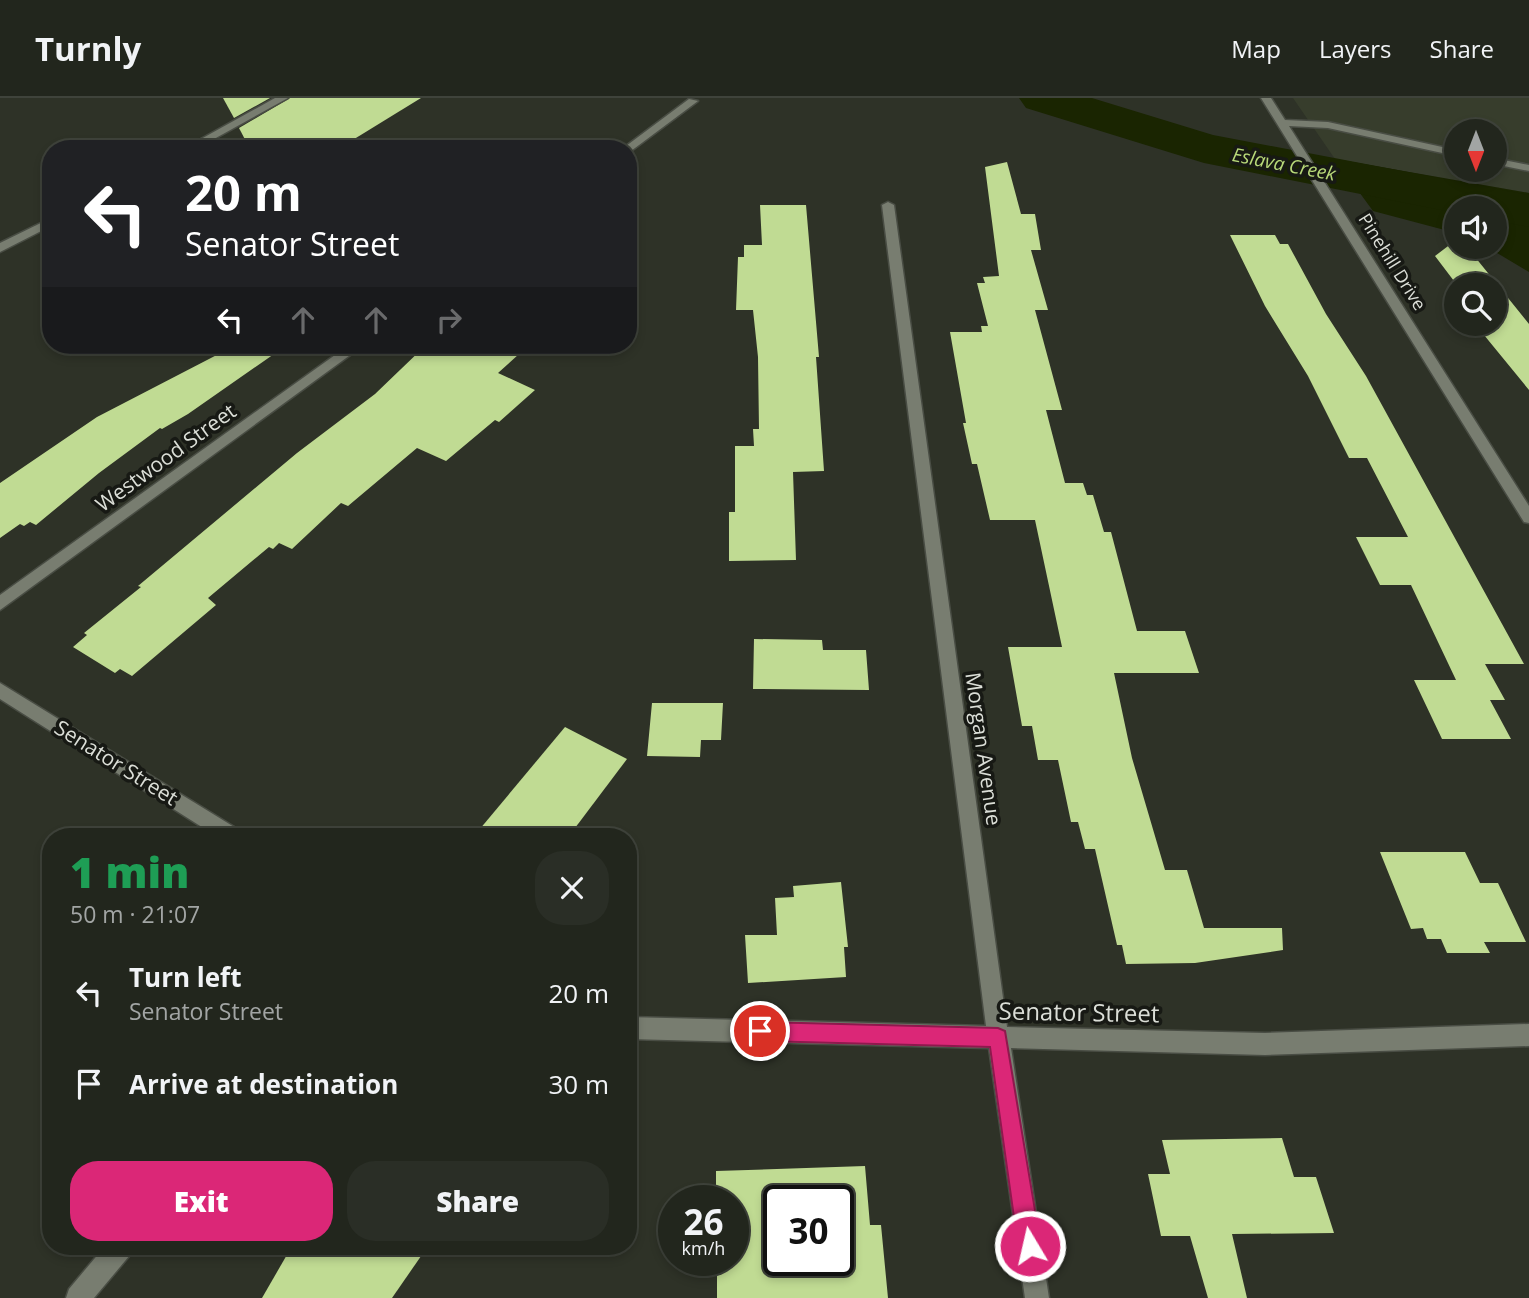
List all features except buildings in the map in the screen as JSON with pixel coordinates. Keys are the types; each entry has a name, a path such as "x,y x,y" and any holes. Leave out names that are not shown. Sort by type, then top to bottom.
{"street":[{"path":"205,140 284,98"},
{"name":"Pinehill Drive","path":"1266,98 1529,518"},
{"path":"637,141 693,101"},
{"path":"1283,123 1328,125 1444,150"},
{"path":"1507,164 1529,168"},
{"name":"Morgan Avenue","path":"888,205 998,1038 1037,1298"},
{"path":"0,248 42,226"},
{"name":"Westwood Street","path":"0,604 345,354"},
{"name":"Senator Street","path":"0,690 219,828"},
{"name":"Senator Street","path":"637,1028 1265,1044 1529,1035"},
{"path":"78,1298 114,1255"}],"shaded area":[{"path":"1293,98 1529,98 1529,193 1466,182 1507,182 1507,119 1444,119 1444,178 1335,159"},
{"path":"1335,159 1444,178 1444,182 1466,182 1529,193 1529,272 1507,259 1507,196 1444,196 1444,230 1373,211"}],"waterway":[{"name":"Eslava Creek","path":"1043,98 1204,148 1529,211"}],"route":[{"path":"760,1031 998,1038 1030,1246"}]}
